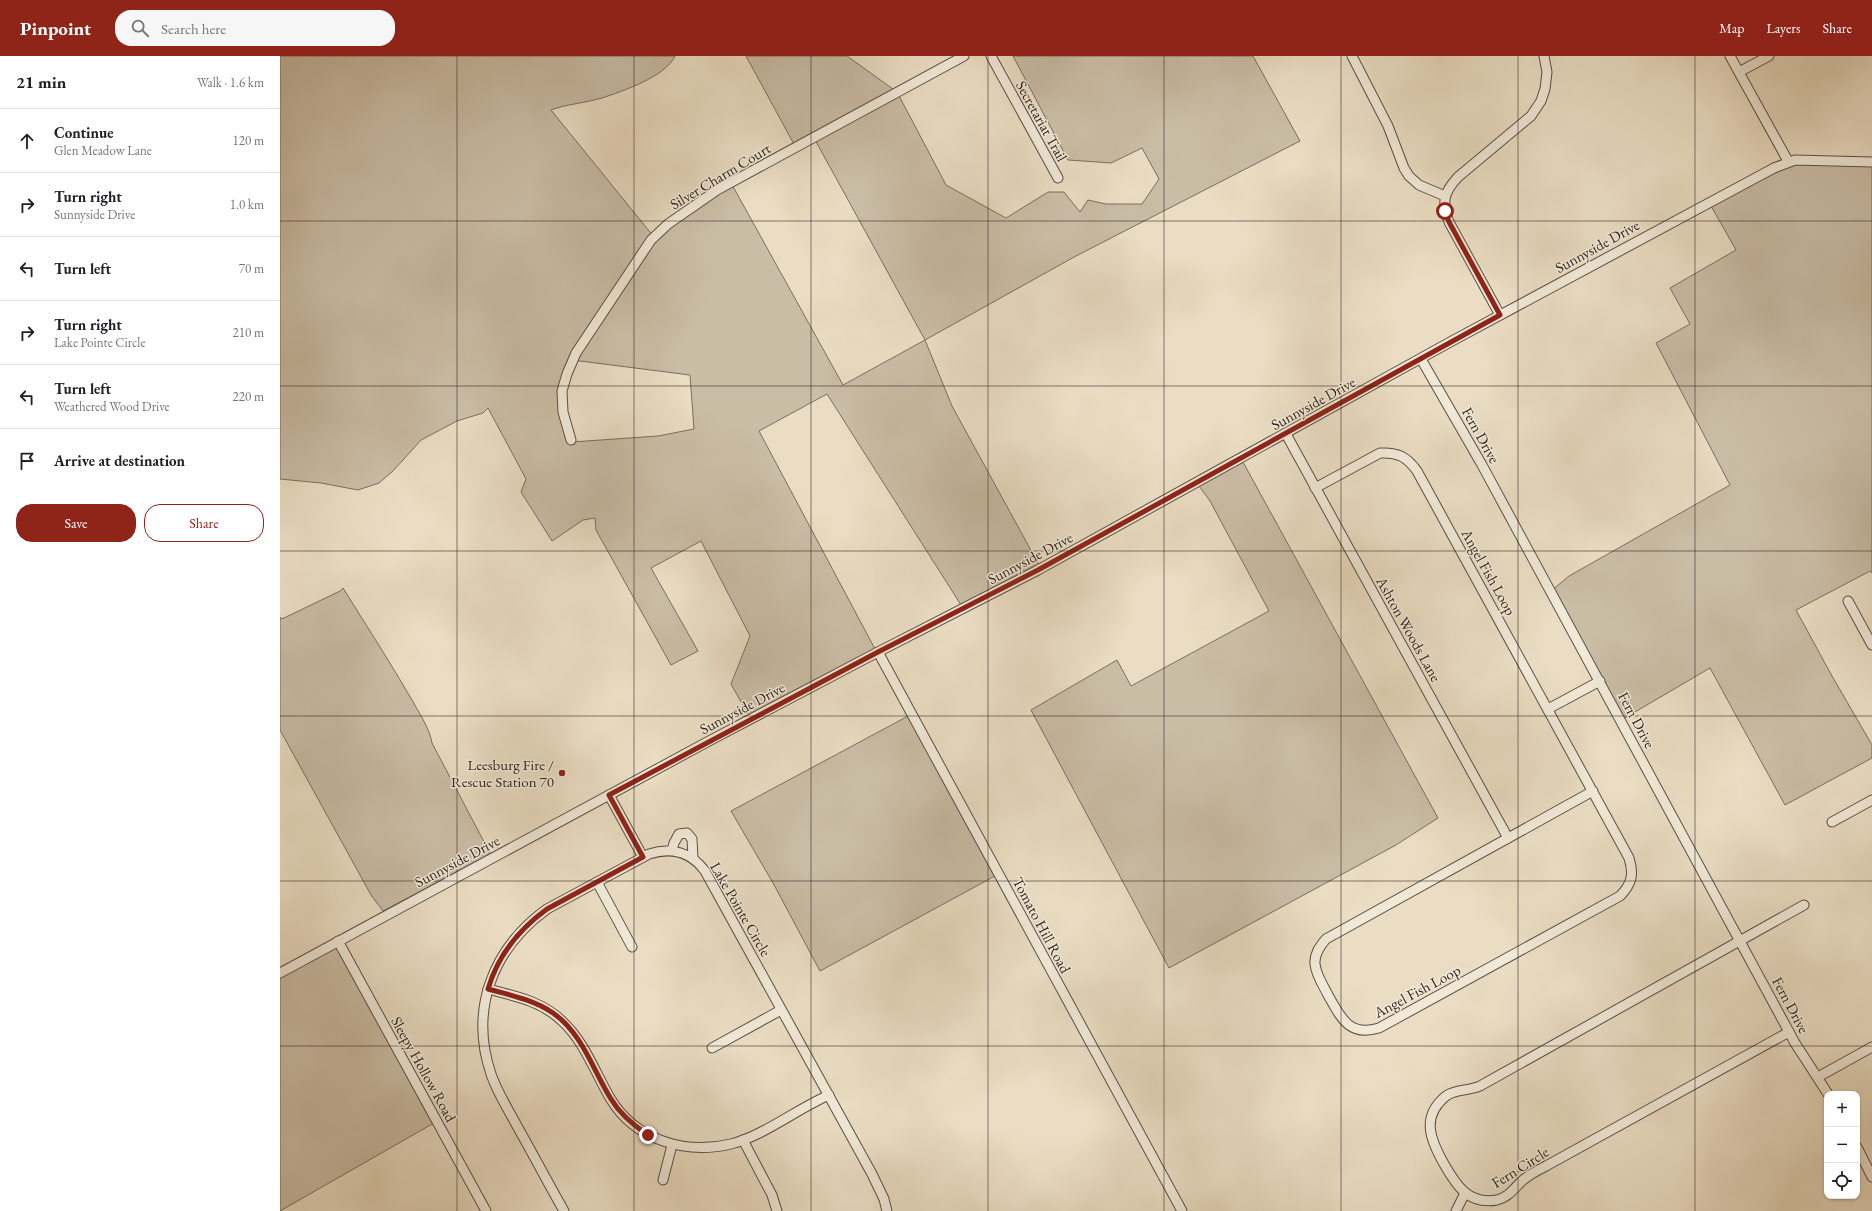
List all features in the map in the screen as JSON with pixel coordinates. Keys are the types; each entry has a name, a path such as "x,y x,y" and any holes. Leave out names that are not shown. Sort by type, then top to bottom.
{"street":[{"name":"Silver Charm Court","path":"571,440 563,412 562,391 567,374 576,353 650,240 668,224 717,190 964,56"},
{"name":"Secretariat Trail","path":"991,56 1058,178"},
{"path":"1352,56 1388,126 1404,168 1409,176 1419,185 1445,196"},
{"path":"1500,315 1449,222 1445,211 1445,196 1449,188 1458,177 1531,116 1541,101 1545,89 1547,72 1544,56"},
{"path":"1730,56 1788,161"},
{"path":"1739,72 1769,56"},
{"name":"Sunnyside Drive","path":"280,973 609,795 878,652 1038,570 1500,315 1788,161 1872,162"},
{"name":"Fern Drive","path":"1421,359 1482,465 1600,680 1789,1032 1826,1091"},
{"name":"Ashton Woods Lane","path":"1286,434 1508,838"},
{"name":"Angel Fish Loop","path":"1315,488 1380,453 1392,452 1410,461 1421,478 1593,791 1629,858 1632,868 1632,878 1628,888 1620,896 1379,1028 1370,1031 1360,1031 1348,1025 1341,1018 1317,974 1315,963 1316,954 1326,938 1593,791"},
{"path":"1848,601 1872,645"},
{"name":"Tomato Hill Road","path":"878,652 1182,1211"},
{"path":"1548,709 1600,680"},
{"path":"609,795 643,857"},
{"path":"1832,822 1872,800"},
{"path":"672,850 679,834 687,833 692,839 693,858"},
{"name":"Lake Pointe Circle","path":"564,1211 491,1076 484,1047 482,1030 488,989 496,967 504,952 522,929 547,909 643,857 657,851 672,850 693,858 705,871 872,1174 884,1199 887,1211"},
{"path":"597,882 632,947"},
{"path":"1456,1211 1465,1193 1455,1183 1433,1143 1431,1136 1431,1120 1434,1111 1446,1096 1453,1092 1473,1089 1480,1086 1741,942 1804,905"},
{"name":"Sleepy Hollow Road","path":"338,941 486,1211"},
{"path":"488,989 534,1003 562,1020 577,1039 611,1100 619,1110 632,1124 648,1135 672,1145 702,1148 732,1144 743,1140 828,1095"},
{"path":"712,1048 781,1010"},
{"name":"Fern Circle","path":"1465,1193 1486,1200 1499,1199 1506,1196 1532,1174 1600,1138 1789,1032"},
{"path":"1818,1077 1872,1047"},
{"path":"743,1140 772,1195 777,1211"},
{"path":"663,1180 672,1145"},
{"path":"1860,1153 1872,1177"}],"shaded area":[{"path":"280,56 675,56 670,64 653,77 632,87 602,98 551,110 654,237 731,183 843,385 925,340 952,406 1039,565 961,605 827,394 759,431 875,649 749,716 731,684 750,636 701,541 651,568 698,651 671,665 596,530 595,518 583,520 552,541 521,492 526,479 488,408 483,413 457,421 421,440 393,471 379,483 358,490 321,483 280,479","holes":["572,360 690,375 694,429 658,436 572,442 563,389"]},
{"path":"746,56 847,56 897,92 946,185 1006,218 1048,192 1064,192 1080,212 1088,200 1106,204 1142,204 1159,179 1142,148 1111,163 1068,160 1013,56 1253,56 1300,141 1076,256 925,340 814,138 796,148"},
{"path":"1795,164 1872,166 1872,573 1870,571 1796,610 1872,745 1872,758 1785,805 1710,668 1623,719 1551,591 1569,576 1730,485 1656,343 1690,324 1670,288 1736,250 1711,206 1776,171"},
{"path":"1243,462 1438,818 1396,845 1169,968 1031,710 1117,660 1131,686 1269,611 1210,501 1199,486"},
{"path":"343,588 421,716 427,727 432,743 491,855 383,911 371,895 280,730 280,617 281,619 284,618 340,591"},
{"path":"910,715 995,876 820,971 773,883 731,811"},
{"path":"337,946 434,1123 280,1211 280,977"}],"place":[{"name":"Leesburg Fire / Rescue Station 70","path":"562,773"}],"route":[{"path":"648,1135 628,1120 611,1100 577,1039 562,1020 534,1003 488,989 496,967 504,952 522,929 547,909 643,857 609,795 878,652 1038,570 1302,426 1500,315 1449,222 1445,211"}]}
